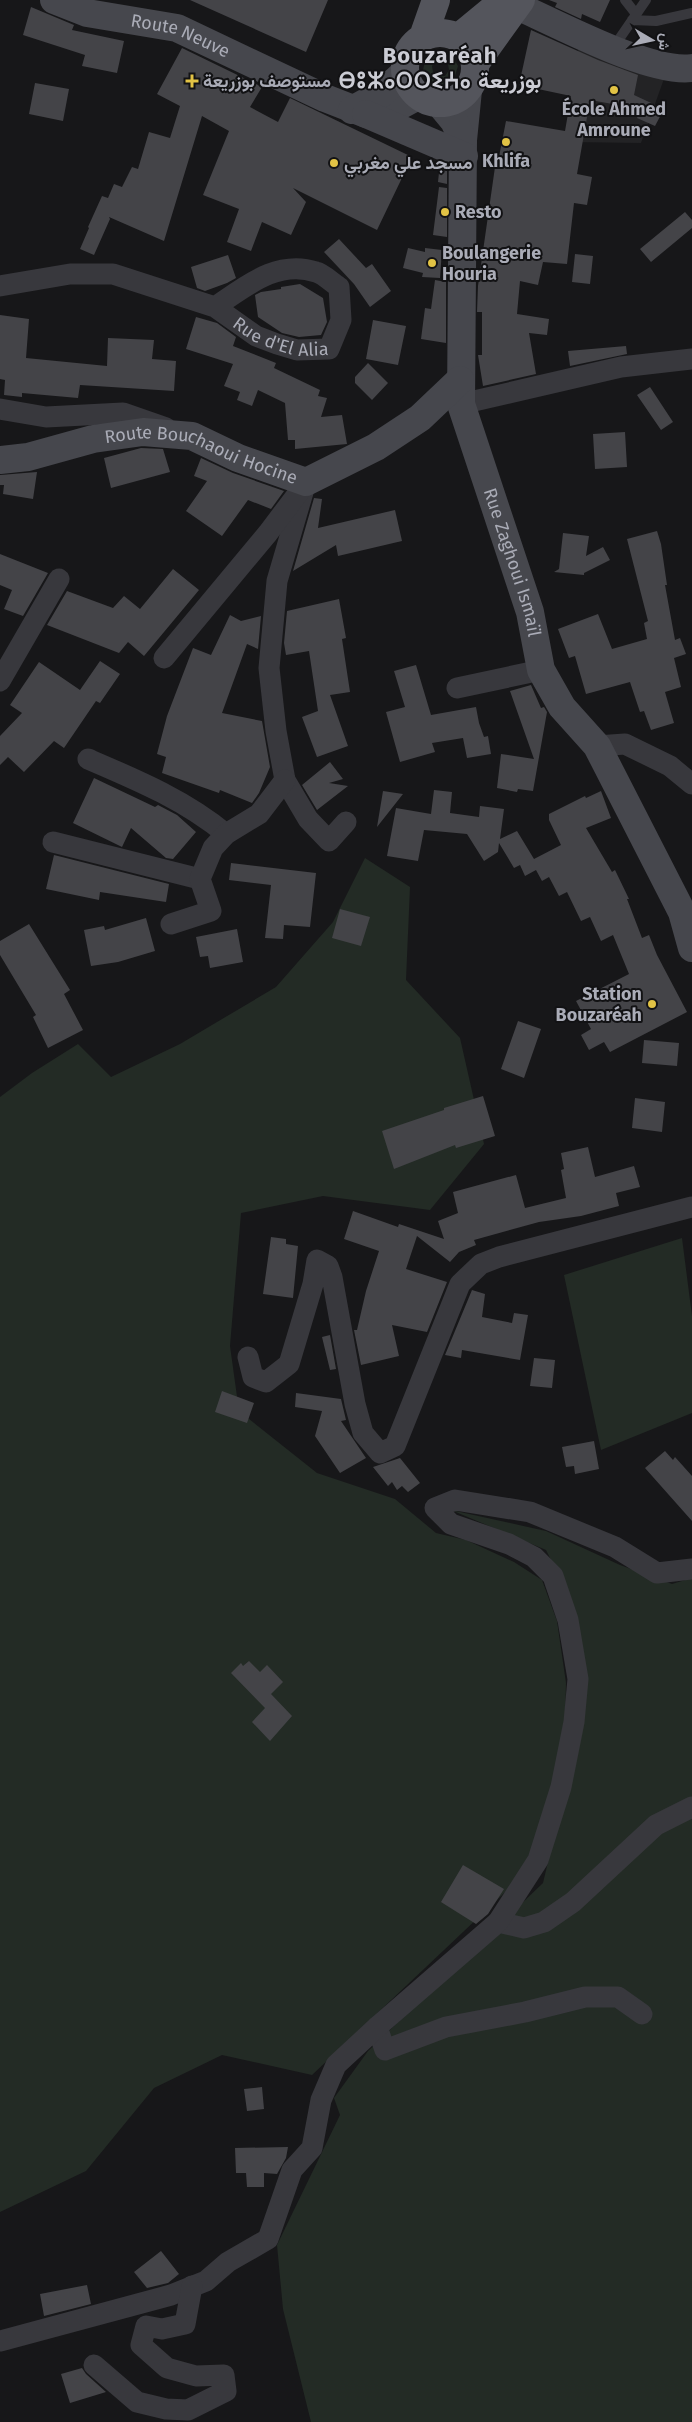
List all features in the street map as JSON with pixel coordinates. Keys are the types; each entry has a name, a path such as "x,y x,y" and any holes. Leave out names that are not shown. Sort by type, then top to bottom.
{"main road":[{"path":"423,37 436,0"},
{"path":"443,0 455,36 473,53 476,64"},
{"path":"514,2 476,64 474,78 468,90 456,100 421,91 406,58 412,47 423,37 436,33 455,36 514,2"}],"street":[{"name":"Route Neuve","path":"54,0 87,13 177,28 359,112 464,148"},
{"path":"514,2 612,49 668,68 692,68"},
{"name":"Rue Zaghoui Ismaïl","path":"468,90 464,148 460,392 530,612 542,670 562,707 597,746 682,912 692,948"},
{"path":"359,112 392,110 421,91"},
{"name":"Rue Zaghoui Ismaïl","path":"421,91 454,120 464,148"},
{"name":"Rue d'El Alia","path":"0,286 70,274 113,274 215,308 256,336 296,350 329,349 341,320 339,287 317,272 310,271 286,269 261,276 215,308"},
{"path":"460,392 621,367 692,359"},
{"name":"Route Bouchaoui Hocine","path":"0,460 28,458 93,438 143,432 192,436 238,458 306,482 369,451 460,392"},
{"path":"0,408 46,417 122,413 192,436"},
{"path":"164,658 268,533 306,482"},
{"path":"306,482 277,581 269,668 276,731 285,780 308,819 329,842 346,822"},
{"path":"0,681 59,578"},
{"path":"457,688 542,670"},
{"path":"597,746 625,744 670,766 692,784"},
{"path":"88,759 167,794 205,816 226,834"},
{"path":"171,924 212,911 200,879 213,848 226,834 259,814 285,780"},
{"path":"53,842 200,879"},
{"path":"248,1357 253,1377 266,1382 289,1364 313,1284 317,1260 328,1266 332,1277 355,1404 363,1433 380,1453 395,1446 456,1293 473,1270 499,1257 692,1207"},
{"path":"0,2340 171,2295 206,2281 228,2262 268,2240 292,2170 312,2148 321,2100 336,2065 498,1922 538,1860 561,1787 574,1722 578,1679 568,1620 553,1576 534,1557 509,1544 452,1524 435,1508 455,1500 530,1512 615,1547 657,1573 692,1569"},
{"path":"498,1922 524,1928 544,1922 573,1902 656,1825 692,1807"},
{"path":"377,2027 385,2050 446,2027 525,2012 585,1997 618,1996 642,2014"},
{"path":"94,2365 137,2402 166,2409 188,2410 226,2392 224,2375 196,2376 167,2368 141,2345 146,2326 162,2329 185,2324 192,2286"}],"lane":[{"path":"625,0 634,17"},
{"path":"612,49 646,0"},
{"path":"634,17 656,21 692,13"}],"shaded area":[{"name":"École Ahmed Amroune","path":"579,46 665,76 641,143 569,142 577,108 566,103"},
{"path":"438,50 451,54 458,66 454,79 442,86 429,82 423,70 426,57","holes":["436,60 443,60 448,64 449,70 445,76 438,76 433,72 432,66"]},
{"path":"365,858 410,887 406,980 460,1038 484,1144 430,1210 323,1196 241,1213 230,1346 239,1411 317,1473 395,1499 436,1533 466,1540 514,1562 542,1580 557,1621 566,1683 565,1727 550,1804 519,1879 312,2075 222,2055 154,2088 86,2171 0,2212 0,1097 32,1073 78,1044 111,1077 180,1044 276,987 333,922"},
{"path":"682,1238 692,1316 692,1413 601,1450 564,1275"},
{"path":"451,1510 546,1531 620,1565 672,1584 692,1578 692,2422 311,2422 283,2309 277,2245 340,2115 334,2098 368,2051 543,1883 577,1740 573,1604 546,1550"}],"building":[{"path":"190,0 328,0 306,52"},
{"path":"549,0 610,0 600,22 582,14 581,19 555,7 557,3"},
{"path":"31,7 74,25 72,30 124,41 117,73 82,66 85,55 23,35"},
{"path":"531,30 598,60 638,75 634,95 664,109 655,126 637,118 641,109 590,100 577,174 592,177 587,205 574,203 567,264 543,262 538,285 520,281 517,314 549,319 547,335 529,333 536,374 483,386 478,355 482,355 482,312 477,312 478,286 495,167 497,167 506,121 565,131 571,96 519,85"},
{"path":"182,48 262,87 250,107 278,122 290,98 412,157 377,230 293,188 306,202 291,235 262,222 251,251 227,242 239,209 203,195 229,131 202,116 164,241 109,217 110,219 94,255 80,249 102,196 108,198 114,184 122,187 132,167 138,169 149,132 170,138 180,106 157,94"},
{"path":"35,83 69,89 63,121 29,114"},
{"path":"440,163 447,166 447,184 438,182"},
{"path":"439,187 447,188 447,237 433,235"},
{"path":"685,212 692,220 692,228 651,262 640,249"},
{"path":"339,239 366,268 372,264 391,291 370,307 354,284 324,252"},
{"path":"408,248 425,252 425,248 442,250 440,278 422,277 423,273 403,268"},
{"path":"575,254 593,256 590,284 572,282"},
{"path":"228,255 236,278 205,291 197,288 191,267"},
{"path":"435,280 446,282 446,343 421,339 425,308 431,309"},
{"path":"300,284 323,298 327,322 321,335 299,337 282,333 258,317 255,295 261,292 281,289 281,287"},
{"path":"0,315 29,319 26,358 107,366 108,338 154,340 152,359 176,361 174,391 80,385 78,398 22,393 22,397 4,395 5,380 0,379"},
{"path":"196,317 217,323 236,337 233,346 276,363 274,368 320,390 318,396 327,398 321,417 342,415 347,444 295,449 295,440 288,440 285,403 258,390 252,406 237,400 240,392 224,386 233,364 186,349"},
{"path":"373,320 406,326 398,365 366,359"},
{"path":"626,346 627,354 570,366 568,351"},
{"path":"368,363 388,383 372,400 355,383 355,377"},
{"path":"650,387 673,422 661,430 637,395"},
{"path":"625,432 627,467 595,469 593,434"},
{"path":"141,448 163,449 170,472 111,488 104,458"},
{"path":"201,458 233,473 284,491 271,509 248,500 222,536 186,511 207,481 194,476"},
{"path":"37,472 33,499 3,494 4,485 0,485 0,475"},
{"path":"314,498 322,499 318,528 395,510 402,541 338,556 336,545 293,571"},
{"path":"657,531 661,544 667,585 665,585 675,640 680,638 686,654 674,658 681,687 665,692 674,723 651,730 644,711 640,712 630,682 586,694 575,656 569,658 558,629 598,614 612,649 647,639 644,623 648,621 627,539"},
{"path":"563,533 589,536 586,556 603,547 610,560 584,573 584,575 554,572 559,569"},
{"path":"0,554 48,573 23,616 4,609 12,590 0,585"},
{"path":"173,569 199,590 144,656 128,642 119,653 47,625 67,591 113,608 124,596 140,609"},
{"path":"339,599 346,638 342,639 350,692 330,695 348,746 317,757 302,717 318,711 309,651 286,655 284,643 287,611"},
{"path":"230,615 241,621 261,616 258,649 247,644 222,713 262,721 270,767 259,793 252,803 220,790 219,793 162,773 166,757 157,754 167,716 193,648 211,655"},
{"path":"100,661 120,674 100,703 96,701 64,748 54,741 24,772 8,757 0,765 0,736 22,713 10,705 39,662 80,690"},
{"path":"416,665 431,715 476,707 484,737 488,736 491,754 467,758 463,738 432,743 435,752 400,762 386,712 405,707 394,671"},
{"path":"531,685 541,708 544,707 547,712 533,791 518,789 517,792 497,788 501,754 534,759 510,691"},
{"path":"330,762 343,779 329,783 348,786 317,810 302,785"},
{"path":"94,778 155,807 158,805 177,815 196,832 173,859 166,858 131,828 122,847 73,823"},
{"path":"434,790 452,792 450,813 479,817 480,806 504,809 500,839 517,831 534,859 561,845 549,820 549,814 585,796 586,798 601,791 611,818 586,828 612,872 615,870 629,899 627,899 642,938 649,935 657,955 687,1012 610,1052 604,1042 589,1050 581,1035 591,1029 576,1001 629,974 613,935 601,941 590,917 581,921 567,892 559,896 549,877 542,881 536,870 525,876 520,865 514,868 499,843 498,852 484,861 467,834 424,830 418,861 387,856 396,808 431,814"},
{"path":"383,791 403,794 377,827"},
{"path":"54,855 169,884 166,902 100,892 99,900 46,889"},
{"path":"231,863 316,873 310,927 284,925 283,939 265,938 271,885 229,880"},
{"path":"340,909 370,917 361,946 332,938"},
{"path":"146,918 155,951 118,962 91,966 84,930 104,926 105,930"},
{"path":"29,924 70,990 64,994 83,1030 48,1048 33,1017 36,1015 0,955 0,941"},
{"path":"237,929 243,962 210,968 208,956 200,957 196,937"},
{"path":"518,1021 541,1029 524,1078 501,1069"},
{"path":"644,1040 679,1043 677,1066 642,1063"},
{"path":"483,1096 495,1136 456,1148 455,1145 394,1169 382,1131"},
{"path":"635,1098 665,1102 662,1132 632,1128"},
{"path":"588,1147 595,1177 634,1166 640,1187 616,1193 619,1206 581,1216 539,1222 474,1240 476,1245 459,1252 450,1262 417,1236 406,1269 447,1282 427,1332 392,1325 399,1356 361,1365 354,1330 357,1330 366,1291 379,1251 344,1239 353,1211 398,1227 399,1224 444,1239 438,1221 458,1213 453,1192 516,1175 525,1208 566,1198 561,1170 564,1169 561,1153"},
{"path":"271,1237 286,1239 286,1244 298,1246 293,1298 263,1294"},
{"path":"472,1290 485,1294 482,1317 512,1323 514,1313 528,1315 520,1360 462,1350 461,1358 445,1355"},
{"path":"330,1335 336,1369 330,1370 322,1337"},
{"path":"534,1358 555,1360 552,1388 530,1386"},
{"path":"222,1391 254,1403 247,1423 215,1412"},
{"path":"296,1393 341,1399 346,1420 341,1421 366,1458 340,1473 315,1436 322,1411 295,1407"},
{"path":"594,1441 599,1469 575,1474 574,1466 566,1467 562,1447"},
{"path":"665,1451 673,1460 675,1457 692,1476 692,1521 645,1468"},
{"path":"400,1458 420,1483 408,1492 402,1486 397,1490 392,1482 388,1486 373,1467"},
{"path":"249,1661 260,1672 267,1665 283,1682 271,1694 292,1716 270,1741 252,1722 265,1708 231,1673 241,1663 243,1666"},
{"path":"463,1865 504,1889 488,1914 476,1924 441,1902"},
{"path":"262,2087 264,2109 247,2111 244,2089"},
{"path":"288,2147 286,2158 277,2174 264,2173 264,2187 247,2187 246,2173 236,2173 235,2148"},
{"path":"161,2251 179,2274 168,2283 147,2288 134,2272"},
{"path":"87,2285 91,2304 44,2316 40,2294"},
{"path":"82,2368 106,2392 70,2403 61,2374"}],"place":[{"name":"مستوصف بوزريعة","path":"192,81"},
{"name":"École Ahmed Amroune","path":"614,90"},
{"name":"Khlifa","path":"506,142"},
{"name":"مسجد علي مغربي","path":"334,163"},
{"name":"Resto","path":"445,212"},
{"name":"Boulangerie Houria","path":"432,263"},
{"name":"Station Bouzaréah","path":"652,1004"}],"district":[{"name":"Bouzaréah ⴱⵓⵣⴰⵔⵔⵉⵄⴰ بوزريعة","path":"440,68"}]}
